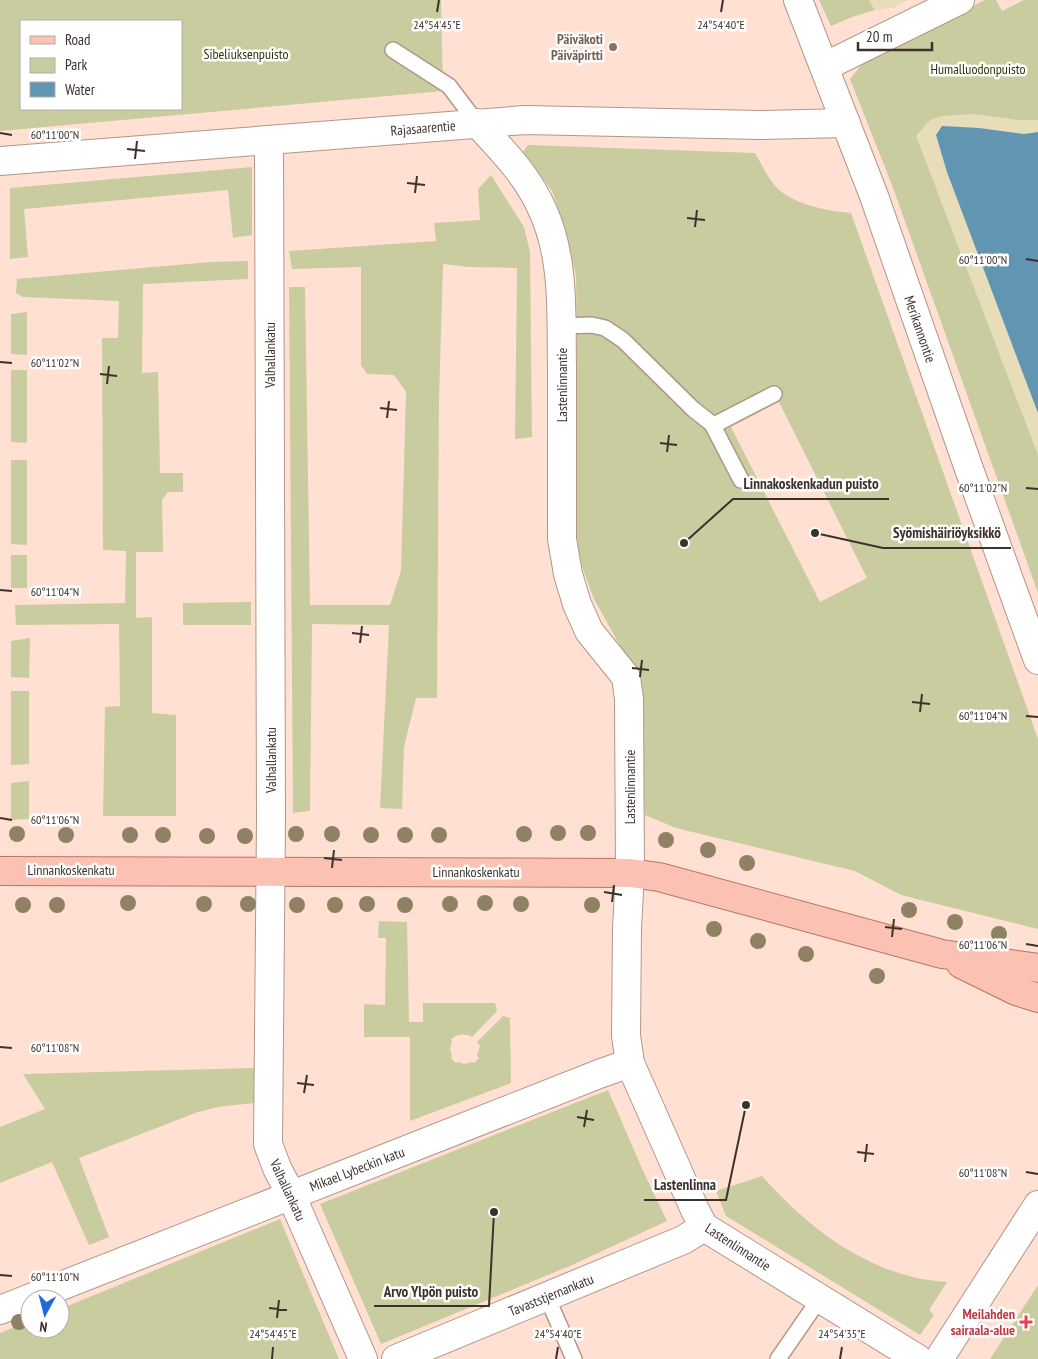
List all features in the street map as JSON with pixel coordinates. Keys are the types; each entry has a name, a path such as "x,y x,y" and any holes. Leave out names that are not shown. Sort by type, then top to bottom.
{"main road":[{"name":"Linnankoskenkatu","path":"0,870 630,873 659,877 942,954 1022,964 1038,968"},
{"name":"Linnankoskenkatu","path":"942,954 1016,991 1038,998"}],"street":[{"name":"Merikannontie","path":"798,0 874,196 1038,660"},
{"path":"824,67 960,0"},
{"name":"Rajasaarentie","path":"0,162 524,120 753,125 846,123"},
{"name":"Lastenlinnantie","path":"477,124 506,154 529,183 543,210 554,239 558,264 562,326 562,539 568,574 577,604 589,631 626,677 629,699 630,873 627,928 626,1036 630,1063 704,1227 918,1359"},
{"name":"Valhallankatu","path":"270,140 271,872 268,1144 280,1176 291,1195 363,1359"},
{"name":"Mikael Lybeckin katu","path":"0,1310 630,1063"},
{"path":"940,1359 1038,1205"},
{"name":"Tavaststjernankatu","path":"396,1359 683,1240 704,1227"}],"lane":[{"path":"393,50 448,86 477,124"},
{"path":"562,326 592,325 605,328 623,340 712,424 742,480"},
{"path":"712,424 714,425 774,394"},
{"path":"547,1297 574,1359"},
{"path":"778,1359 820,1298"}],"green space":[{"name":"Sibeliuksenpuisto","path":"0,0 441,0 443,91 0,131"},
{"path":"819,0 869,0 875,10 831,26"},
{"name":"Humalluodonpuisto","path":"985,0 996,0 1002,11 1024,0 1038,0 1038,132 942,126 936,136 1038,413 1038,593 892,185 850,79 867,58"},
{"path":"528,145 755,153 771,181 785,195 812,206 851,213 1038,739 1038,929 901,895 855,871 676,828 645,815 638,678 594,599 581,564 574,523 577,361 576,276 566,230 552,191 523,152","holes":["779,402 867,578 820,602 731,427"]},
{"path":"252,167 252,235 233,238 228,190 24,209 28,257 10,259 10,188"},
{"path":"491,175 524,227 530,252 532,437 515,439 517,268 468,267 443,264 439,399 437,698 416,698 404,747 402,809 380,808 389,625 312,624 310,811 293,813 289,287 305,287 310,605 390,605 401,571 406,392 394,375 367,374 361,365 361,267 292,269 289,251 436,241 434,223 480,220 478,189"},
{"path":"248,261 248,279 143,284 142,373 158,372 160,473 183,473 183,492 168,492 162,500 163,552 136,552 136,618 152,617 152,713 176,715 176,816 103,816 105,707 120,706 119,624 16,625 15,605 125,603 126,551 103,550 102,338 118,338 119,301 23,297 16,293 17,279 211,262"},
{"path":"27,312 27,355 11,354 11,314"},
{"path":"11,370 27,370 27,443 11,442"},
{"path":"11,460 27,460 27,545 11,544"},
{"path":"11,555 27,555 27,588 11,588"},
{"path":"251,602 251,625 183,625 183,603"},
{"path":"30,638 29,678 11,677 11,641"},
{"path":"11,691 29,691 29,764 11,765"},
{"path":"29,781 29,819 11,820 11,783"},
{"path":"379,921 407,922 409,1022 423,1022 423,1003 495,1003 497,1011 472,1037 460,1035 455,1036 451,1040 451,1058 456,1063 474,1063 479,1058 477,1056 480,1046 477,1042 503,1016 510,1018 511,1083 410,1121 410,1037 364,1037 364,1004 385,1005 386,938 378,938"},
{"path":"254,1068 254,1103 218,1107 198,1112 79,1158 109,1237 89,1245 52,1162 0,1183 0,1127 45,1109 23,1074"},
{"path":"608,1090 667,1221 572,1265 381,1344 320,1204"},
{"path":"762,1176 794,1209 849,1251 891,1270 917,1278 947,1282 929,1310 934,1315 920,1335 726,1216 716,1191"},
{"path":"280,1219 339,1359 0,1359 0,1333 20,1325 20,1339 70,1339 70,1305"},
{"name":"Meilahden sairaala-alue","path":"1038,1285 1038,1359 990,1359"}],"sand":[{"path":"869,0 908,0 893,8 875,10"},
{"path":"974,114 1018,120 1038,120 1038,132 1024,134 979,128 942,126 947,172 1038,413 1038,455 916,136 930,120 942,116"}],"water":[{"path":"942,126 979,128 1024,134 1038,132 1038,413 947,172 936,135"}],"place":[{"name":"Päiväkoti Päiväpirtti","path":"613,47"},
{"name":"Syömishäiriöyksikkö","path":"815,533"},
{"name":"Linnakoskenkadun puisto","path":"684,543"},
{"name":"Lastenlinna","path":"746,1105"},
{"name":"Arvo Ylpön puisto","path":"494,1212"},
{"name":"Meilahden sairaala-alue","path":"1026,1322"}]}
